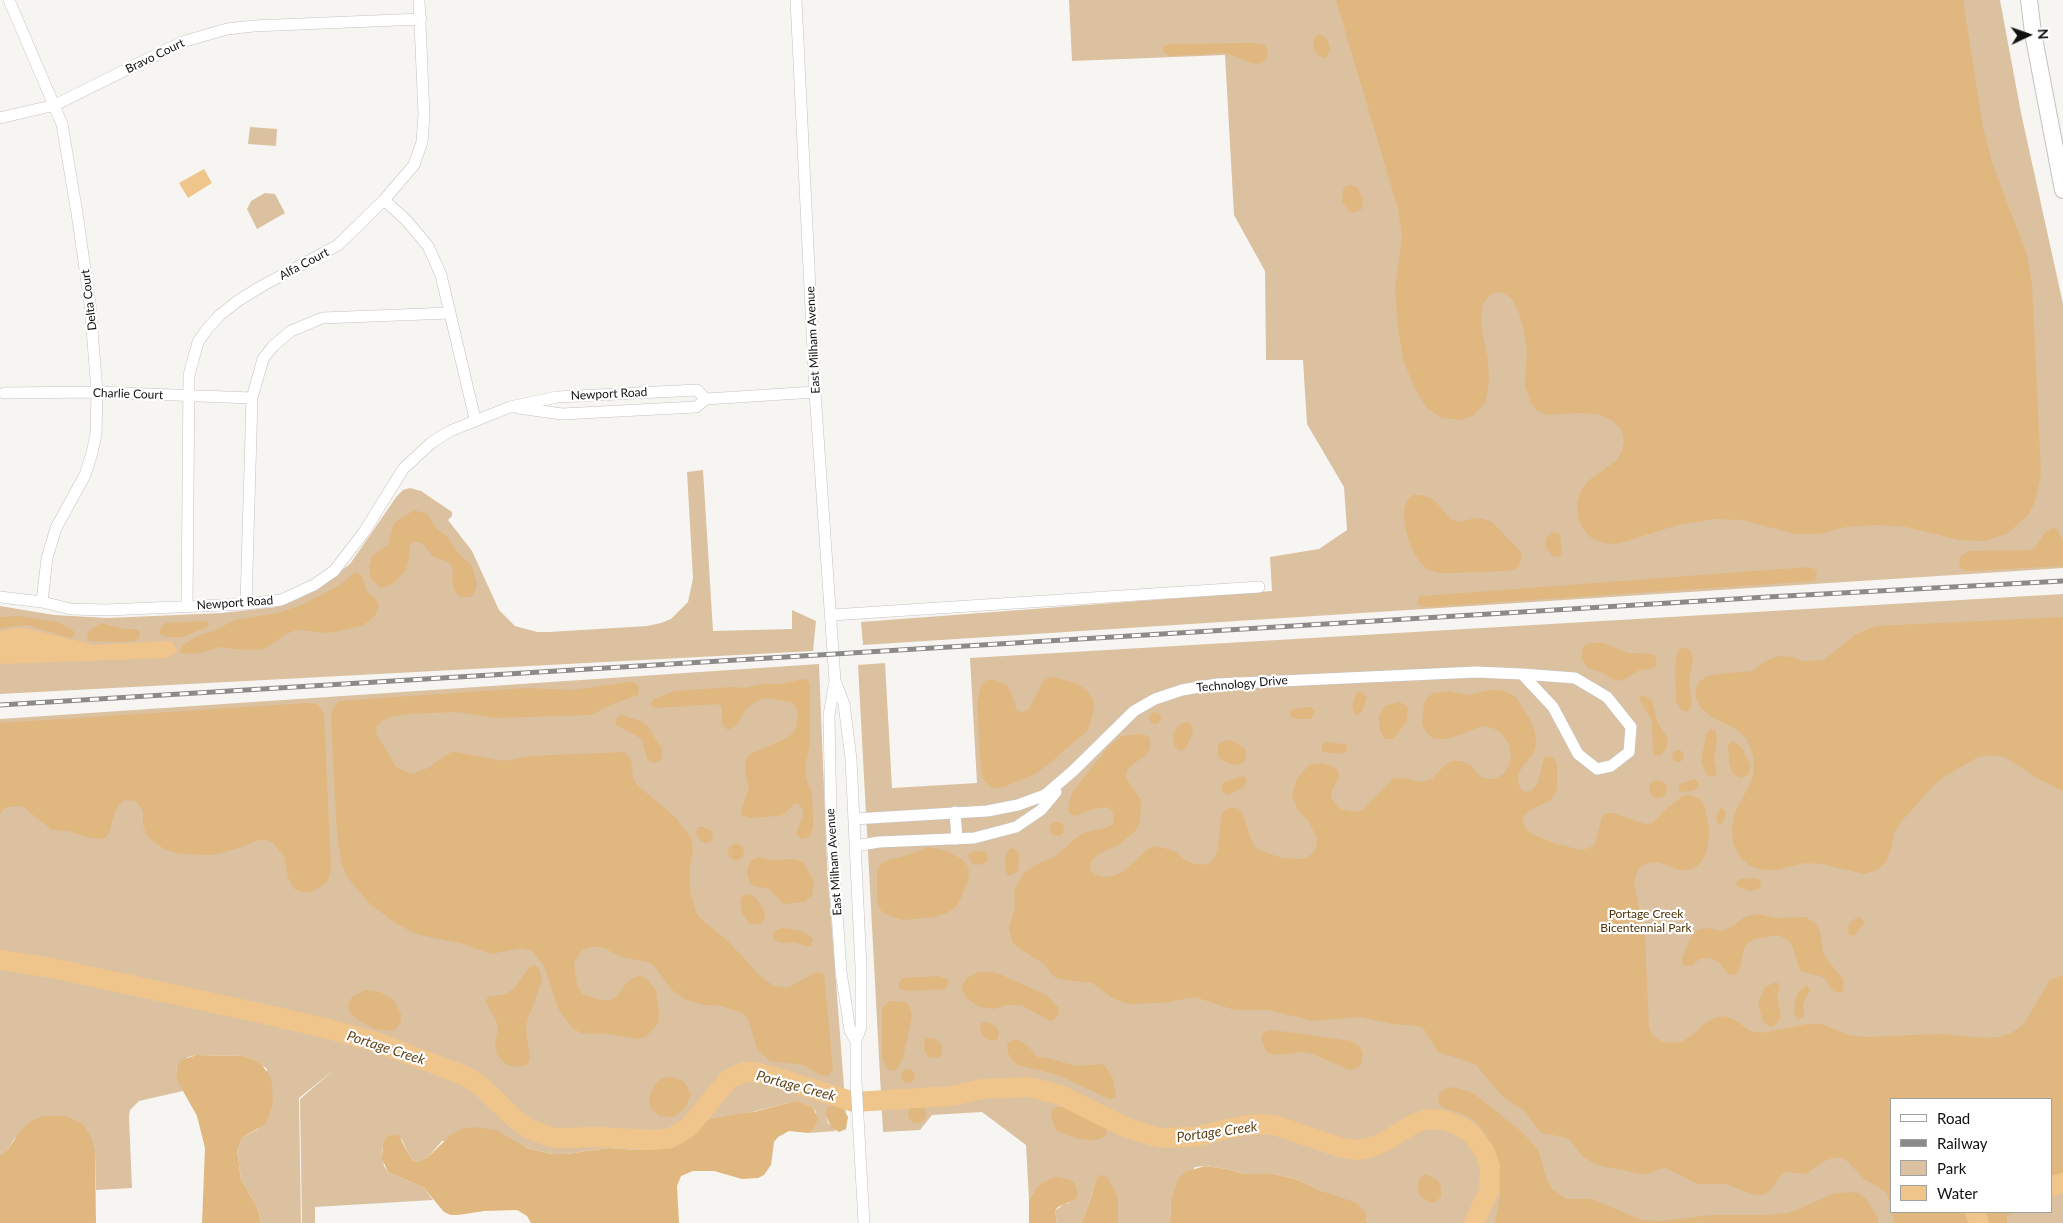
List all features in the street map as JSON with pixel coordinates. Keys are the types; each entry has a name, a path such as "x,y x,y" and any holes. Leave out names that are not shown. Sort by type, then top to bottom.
{"highway":[{"path":"2024,0 2033,32"},
{"path":"2029,0 2033,32 2063,190"}],"street":[{"name":"Delta Court","path":"9,0 62,124 90,304 97,392 96,434 92,453 85,475 56,528 47,558 42,602"},
{"name":"Alfa Court","path":"188,606 189,375 198,342 207,329 220,316 262,286 338,245 384,200 414,165 422,142 424,115 419,0"},
{"name":"East Milham Avenue","path":"796,0 815,392 835,681 829,715 831,822 841,972 850,1031 856,1041"},
{"name":"Bravo Court","path":"0,118 55,105 182,42 205,34 253,26 420,19"},
{"path":"384,200 406,220 428,246 441,275 475,420"},
{"path":"246,604 252,398 263,358 291,330 322,318 450,313"},
{"name":"Newport Road","path":"0,597 42,602 71,609 106,610 246,604 281,600 314,585 334,571 364,532 403,469 431,442 450,431 510,407 557,397 697,390 706,399"},
{"name":"Charlie Court","path":"1,392 97,392 252,398"},
{"name":"Newport Road","path":"510,407 562,414 696,407 706,399 815,392"},
{"path":"832,616 1259,588"},
{"name":"Technology Drive","path":"854,819 987,810 1018,805 1045,795 1073,771 1134,711 1155,699 1182,690 1217,684 1476,672 1522,674 1575,678 1607,697 1631,727 1629,752 1611,766 1597,769 1578,754 1553,707 1522,674"},
{"name":"East Milham Avenue","path":"835,681 844,704 851,759 861,968 861,1027 856,1041 858,1121 864,1223"},
{"path":"855,846 880,842 974,838 1016,827 1041,810 1073,771"},
{"path":"955,812 957,839"}],"green space":[{"path":"1069,0 2000,0 2021,113 2063,304 2063,568 863,645 861,622 1272,591 1270,557 1319,549 1347,530 1344,487 1307,424 1303,360 1266,360 1265,271 1234,215 1225,55 1072,61"},
{"path":"250,127 277,129 276,146 248,144"},
{"path":"265,193 275,194 285,213 257,229 247,209 251,201"},
{"path":"703,470 713,631 792,629 792,610 816,621 813,651 0,694 0,606 54,615 108,618 222,613 276,607 298,599 319,588 350,564 397,496 403,490 410,488 421,491 452,512 452,516 448,520 472,551 499,610 515,626 537,632 549,632 647,626 661,623 671,619 688,602 693,578 687,472"},
{"name":"Portage Creek Bicentennial Park","path":"2063,594 2063,1223 1367,1223 1367,1218 1331,1195 1296,1179 1273,1174 1245,1174 1205,1166 1195,1167 1171,1201 1170,1223 1118,1223 1118,1199 1096,1180 1081,1223 1057,1223 1055,1211 1064,1204 1070,1203 1034,1192 1029,1200 1026,1145 982,1112 932,1115 920,1130 883,1132 858,665 885,663 892,788 977,783 970,658"},
{"path":"819,664 827,864 846,1113 844,1110 826,1116 828,1123 836,1131 808,1133 813,1130 816,1112 813,1107 800,1102 791,1102 745,1114 711,1118 682,1139 650,1149 638,1150 608,1148 552,1154 527,1148 516,1143 442,1141 428,1157 418,1162 413,1160 402,1140 394,1134 385,1138 382,1151 384,1166 388,1172 424,1188 433,1200 315,1207 315,1223 302,1223 300,1099 334,1070 299,1098 301,1223 261,1223 258,1209 241,1179 237,1150 243,1137 258,1129 267,1069 255,1060 245,1056 197,1055 188,1057 177,1067 176,1074 183,1091 139,1101 130,1110 132,1188 96,1190 95,1152 15,1138 8,1149 0,1155 0,719"}],"shaded area":[{"path":"1336,0 1963,0 1983,127 1993,165 2027,255 2032,284 2041,474 2035,502 2028,515 2008,533 1985,541 1959,540 1906,527 1876,525 1846,527 1820,534 1795,534 1742,520 1715,519 1678,525 1620,543 1608,544 1597,541 1589,536 1583,529 1578,517 1577,504 1581,490 1588,481 1617,460 1622,451 1624,441 1622,431 1613,421 1597,414 1548,415 1536,410 1530,401 1525,386 1527,351 1519,313 1512,299 1504,293 1496,292 1489,296 1483,304 1481,316 1482,330 1488,359 1489,383 1485,403 1474,415 1461,420 1442,418 1426,407 1414,387 1404,362 1398,330 1395,289 1402,238 1398,209"},
{"path":"1319,34 1325,37 1329,44 1330,51 1325,58 1318,56 1313,48 1314,38"},
{"path":"1254,43 1265,45 1267,49 1268,55 1263,63 1251,63 1226,53 1169,56 1163,52 1164,46 1171,44"},
{"path":"1346,186 1357,187 1363,198 1362,209 1356,212 1351,212 1342,203 1343,190"},
{"path":"1413,495 1421,495 1433,499 1451,519 1458,522 1475,518 1492,522 1520,551 1522,556 1519,567 1504,571 1455,573 1441,573 1428,570 1418,560 1410,545 1405,526 1404,510 1407,500"},
{"path":"414,510 427,514 437,529 447,536 459,554 472,566 477,584 474,594 470,597 460,597 454,590 453,569 450,563 432,556 423,544 415,541 410,545 408,564 405,571 395,582 381,588 371,579 369,568 372,556 388,545 394,523"},
{"path":"2052,528 2057,529 2063,540 2063,566 1968,571 1960,567 1959,560 1961,556 1970,551 2030,550 2036,547 2044,533"},
{"path":"1552,532 1560,534 1562,552 1559,557 1552,556 1546,548 1546,539"},
{"path":"1808,567 1817,571 1814,581 1424,607 1417,604 1419,597 1422,596"},
{"path":"354,573 362,576 367,592 376,599 379,605 375,616 362,626 327,633 297,630 286,634 265,649 243,650 220,647 200,653 184,654 180,652 182,646 197,636 214,631 235,620 278,613 302,605 340,585"},
{"path":"18,616 57,622 73,630 75,635 70,638 27,625 0,628 0,617"},
{"path":"2063,617 2063,791 2039,779 2005,757 1991,755 1978,757 1944,777 1933,786 1900,823 1894,833 1886,862 1877,870 1864,874 1821,864 1804,863 1776,870 1764,870 1750,866 1740,857 1733,843 1732,829 1735,812 1750,784 1754,771 1753,755 1747,739 1736,729 1710,716 1701,708 1696,698 1696,690 1699,682 1707,676 1752,671 1768,660 1778,656 1792,657 1804,661 1824,660 1856,634 1876,626"},
{"path":"205,621 209,623 208,627 182,637 167,637 160,634 159,630 165,623"},
{"path":"101,623 124,629 136,629 140,632 140,637 135,641 89,641 87,636 89,631"},
{"path":"1589,643 1604,643 1628,653 1652,654 1655,656 1657,665 1651,669 1640,670 1623,680 1616,681 1601,672 1588,668 1582,659 1582,652 1584,646"},
{"path":"1685,647 1691,651 1693,660 1689,680 1692,706 1687,712 1680,709 1676,701 1675,667 1678,650"},
{"path":"1052,677 1076,683 1087,691 1093,700 1094,710 1088,730 1035,774 1004,787 992,788 984,781 981,770 977,704 981,685 987,680 994,680 1006,685 1010,690 1017,711 1022,712 1029,709 1044,680"},
{"path":"803,679 808,680 810,687 810,742 805,769 812,793 813,827 810,836 802,839 796,834 803,815 803,809 798,804 794,804 783,815 777,816 750,818 742,815 741,811 749,788 745,772 746,758 752,753 785,739 793,733 798,716 797,709 792,702 765,698 758,700 746,709 736,726 728,730 722,725 722,707 718,704 656,708 650,705 654,699 675,691 732,687 746,688 761,684 780,684"},
{"path":"634,682 639,687 638,695 615,703 591,715 495,718 455,712 408,714 389,717 382,721 377,725 376,733 396,767 411,774 428,768 451,752 504,761 530,756 625,752 631,761 636,784 675,817 691,838 693,849 690,867 690,891 696,912 701,919 728,941 761,977 774,986 787,988 815,973 824,974 833,1069 828,1076 820,1075 804,1065 770,1061 757,1049 748,1018 742,1013 721,1006 705,1005 686,1000 672,990 655,967 648,962 621,957 604,948 589,947 582,950 574,963 577,984 582,994 600,1000 611,1000 633,978 639,976 646,978 656,990 659,1013 658,1023 646,1037 637,1039 608,1034 581,1033 572,1028 558,1008 545,967 532,951 522,948 491,954 463,944 416,934 397,924 370,904 348,878 342,865 337,836 331,718 333,708 339,701 526,688 574,690"},
{"path":"1501,690 1515,696 1531,721 1536,743 1534,752 1519,772 1518,781 1520,788 1525,792 1532,790 1538,783 1544,758 1549,756 1554,758 1557,765 1557,790 1551,800 1530,810 1523,816 1523,823 1527,830 1536,836 1581,850 1595,844 1602,817 1607,813 1613,813 1645,824 1653,823 1667,808 1683,796 1690,795 1698,798 1704,804 1709,827 1709,839 1706,854 1698,866 1689,870 1679,870 1658,862 1649,863 1641,866 1636,874 1634,883 1645,937 1649,1027 1653,1036 1661,1041 1672,1043 1683,1041 1704,1024 1714,1018 1724,1016 1735,1020 1750,1031 1761,1033 1807,1024 1821,1024 1849,1035 1864,1037 1940,1034 1987,1038 1999,1037 2013,1032 2024,1024 2050,980 2063,975 2063,1173 2053,1177 2053,1098 1890,1098 1890,1203 1887,1194 1883,1190 1864,1179 1847,1161 1840,1158 1825,1161 1806,1174 1787,1172 1782,1174 1766,1194 1758,1195 1726,1184 1698,1184 1666,1168 1648,1174 1641,1174 1597,1165 1583,1157 1570,1140 1542,1133 1525,1111 1503,1097 1475,1064 1438,1052 1424,1029 1418,1026 1394,1024 1359,1017 1312,1021 1269,1010 1234,1010 1195,997 1162,1003 1129,1004 1114,999 1092,983 1059,979 1053,976 1044,964 1013,943 1009,929 1015,907 1014,891 1023,874 1039,863 1056,856 1076,838 1086,832 1112,825 1114,820 1112,810 1107,807 1090,810 1076,816 1068,811 1072,793 1110,745 1122,736 1142,734 1148,736 1150,742 1150,748 1146,755 1128,768 1126,775 1127,780 1141,800 1140,821 1136,830 1120,844 1098,854 1091,862 1090,869 1095,875 1103,877 1113,876 1123,872 1148,849 1157,846 1177,852 1183,859 1192,863 1201,865 1210,863 1215,857 1218,847 1221,818 1224,810 1232,807 1239,809 1244,817 1254,846 1259,850 1282,858 1303,859 1312,854 1316,848 1317,838 1307,819 1299,812 1292,796 1296,780 1310,765 1321,763 1330,765 1338,770 1339,777 1332,790 1331,797 1338,808 1354,812 1362,810 1394,778 1419,782 1426,781 1432,779 1446,764 1453,761 1461,761 1470,765 1481,777 1488,779 1495,779 1503,774 1509,766 1511,756 1509,744 1502,734 1493,728 1482,726 1451,738 1441,739 1433,738 1426,732 1422,724 1424,704 1433,693 1450,691 1466,695"},
{"path":"1357,692 1362,692 1367,697 1363,710 1358,715 1355,714 1352,707"},
{"path":"1641,695 1652,701 1658,724 1668,738 1666,750 1659,756 1654,755 1653,752 1652,721 1639,698"},
{"path":"1398,702 1408,708 1407,721 1393,739 1385,739 1380,731 1379,716 1385,706"},
{"path":"307,703 317,704 324,715 331,867 325,884 311,892 301,892 293,888 288,877 284,856 273,843 266,840 259,840 214,855 180,854 164,849 150,839 146,833 143,825 143,811 136,801 125,800 119,805 115,811 109,833 105,838 98,839 69,831 52,830 22,806 8,807 2,810 0,815 0,723"},
{"path":"1310,707 1315,711 1311,719 1297,719 1290,716 1290,711 1294,709"},
{"path":"1153,712 1157,712 1161,718 1157,724 1153,724 1149,720 1149,716"},
{"path":"621,715 641,721 647,725 662,749 661,760 654,763 650,762 647,759 642,739 616,725 616,719"},
{"path":"1185,722 1190,723 1193,731 1186,749 1180,751 1175,747 1173,734 1177,727"},
{"path":"1710,729 1715,730 1717,738 1714,760 1717,773 1713,777 1707,775 1701,762 1706,735"},
{"path":"1225,740 1232,741 1246,749 1244,762 1238,765 1220,759 1218,745"},
{"path":"1733,741 1742,748 1750,765 1749,774 1741,778 1733,774 1729,762 1728,744"},
{"path":"1326,742 1344,744 1347,746 1347,751 1341,754 1323,752 1321,745"},
{"path":"1676,750 1680,750 1684,756 1680,762 1676,762 1672,758 1672,754"},
{"path":"1243,776 1247,780 1244,787 1228,795 1222,792 1224,782"},
{"path":"1694,779 1699,783 1697,789 1687,792 1679,791 1679,784"},
{"path":"1658,780 1664,783 1667,789 1664,795 1658,798 1652,795 1649,789 1652,783"},
{"path":"1720,808 1725,810 1725,816 1723,822 1719,825 1716,819"},
{"path":"1057,822 1062,824 1064,829 1062,834 1057,836 1052,834 1050,829 1052,824"},
{"path":"698,827 711,831 713,837 711,842 705,843 700,840 696,833"},
{"path":"733,844 739,844 744,849 742,858 733,860 728,855 728,849"},
{"path":"928,847 947,851 963,860 967,865 969,871 968,881 956,907 947,913 934,917 903,920 881,911 877,903 877,871 881,864"},
{"path":"1010,848 1016,850 1019,855 1018,871 1010,876 1006,873 1005,856"},
{"path":"980,851 987,853 988,861 981,865 972,863 968,855 972,852"},
{"path":"758,857 773,860 793,859 803,862 814,881 812,895 804,902 784,904 770,889 754,886 750,883 747,873 750,862"},
{"path":"1754,878 1760,880 1761,886 1759,889 1749,891 1737,886 1736,883 1739,879"},
{"path":"747,894 755,897 764,910 765,919 760,924 750,924 742,913 740,900"},
{"path":"1758,914 1776,918 1806,917 1815,923 1820,931 1823,952 1844,980 1841,993 1833,991 1825,979 1820,976 1800,971 1792,945 1788,940 1778,935 1754,939 1748,943 1744,948 1740,967 1735,975 1728,974 1720,963 1710,958 1700,959 1691,966 1682,963 1682,958 1690,939 1697,930 1708,928 1722,931 1733,926 1744,917"},
{"path":"1857,917 1861,917 1864,923 1855,935 1851,936 1848,933 1849,924"},
{"path":"783,928 802,931 813,940 811,946 804,946 796,942 781,943 775,940 773,938 774,931"},
{"path":"534,965 539,968 542,980 527,1022 526,1031 530,1059 527,1065 519,1067 507,1065 497,1055 495,1043 498,1029 497,1023 486,1002 487,998 503,995 514,989 529,967"},
{"path":"979,972 995,972 1046,995 1059,1008 1058,1016 1052,1021 1048,1020 1021,1005 1007,1005 994,1009 979,1007 967,999 962,990 967,978"},
{"path":"939,976 947,979 949,982 946,989 907,991 899,988 899,983 903,978"},
{"path":"1776,982 1780,985 1777,997 1781,1017 1775,1026 1771,1027 1763,1022 1758,1003 1765,987"},
{"path":"1807,985 1810,990 1803,1004 1804,1016 1798,1020 1794,1012 1795,1001 1799,991"},
{"path":"365,990 380,992 394,1000 401,1014 401,1021 396,1029 391,1031 375,1029 359,1021 350,1013 348,1005 352,997"},
{"path":"889,1001 905,1002 909,1005 912,1016 903,1058 896,1070 891,1071 887,1069 882,1058 882,1008"},
{"path":"985,1022 998,1029 999,1036 997,1039 993,1041 984,1038 980,1028 981,1023"},
{"path":"1273,1030 1351,1041 1361,1048 1363,1054 1361,1064 1357,1068 1349,1070 1313,1054 1303,1052 1274,1055 1267,1052 1261,1039 1262,1034"},
{"path":"925,1037 936,1039 942,1045 940,1057 931,1058 927,1056 924,1048"},
{"path":"1017,1039 1028,1046 1037,1057 1052,1059 1075,1066 1103,1064 1112,1075 1116,1095 1114,1098 1109,1099 1058,1075 1018,1065 1012,1060 1007,1046 1009,1042"},
{"path":"197,1055 245,1056 262,1065 270,1076 273,1103 268,1119 264,1125 243,1137 237,1150 241,1179 258,1209 261,1223 202,1223 205,1148 197,1116 178,1082 176,1074 181,1060"},
{"path":"905,1069 911,1069 915,1076 911,1083 905,1083 901,1079 901,1073"},
{"path":"677,1078 685,1083 691,1094 686,1107 679,1113 673,1117 660,1116 651,1109 649,1098 655,1084 661,1079"},
{"path":"1453,1087 1473,1093 1522,1132 1538,1150 1547,1180 1552,1189 1566,1199 1592,1199 1641,1220 1663,1221 1711,1215 1787,1213 1832,1194 1850,1192 1858,1193 1866,1199 1878,1218 1878,1223 1495,1223 1500,1196 1499,1167 1486,1135 1478,1124 1467,1116 1444,1108 1438,1103 1439,1094 1445,1089"},
{"path":"791,1102 800,1102 813,1107 818,1119 813,1130 808,1133 789,1131 778,1137 774,1142 771,1165 764,1175 758,1178 742,1179 714,1171 693,1171 681,1176 677,1186 679,1223 531,1223 527,1216 517,1210 451,1215 444,1212 424,1188 388,1172 382,1159 383,1144 385,1138 389,1135 399,1136 409,1155 418,1162 428,1157 453,1133 475,1127 496,1130 527,1148 552,1154 608,1148 650,1149 682,1139 711,1118 754,1112"},
{"path":"837,1105 844,1110 848,1117 846,1129 839,1132 831,1127 826,1116 827,1108"},
{"path":"917,1105 923,1108 926,1114 923,1120 917,1123 911,1120 908,1114 911,1108"},
{"path":"1057,1107 1065,1107 1099,1121 1107,1128 1106,1136 1096,1140 1088,1140 1075,1138 1057,1131 1051,1115 1052,1111"},
{"path":"44,1116 66,1116 75,1120 84,1125 92,1139 95,1152 96,1223 0,1223 0,1155 8,1149 22,1129 31,1121"},
{"path":"1205,1166 1245,1174 1273,1174 1296,1179 1322,1191 1357,1203 1366,1213 1367,1223 1170,1223 1171,1201 1178,1179 1185,1172"},
{"path":"1426,1174 1437,1180 1441,1186 1441,1196 1433,1203 1422,1198 1418,1191 1419,1179"},
{"path":"1098,1176 1107,1177 1118,1199 1118,1223 1081,1223 1096,1180"},
{"path":"1056,1177 1071,1180 1075,1184 1078,1194 1076,1199 1058,1207 1055,1211 1057,1223 1029,1223 1029,1200 1040,1184"},
{"path":"1892,1213 1965,1213 1965,1216 1971,1223 1894,1223"},
{"path":"1984,1213 2012,1213 2007,1216 2007,1223 1989,1223"}],"water":[{"path":"204,169 212,183 188,198 179,183"},
{"path":"17,628 29,629 94,645 167,641 172,642 177,649 176,653 167,658 0,664 0,631"}],"waterway":[{"name":"Portage Creek","path":"0,960 47,967 269,1015 379,1043 463,1075 481,1086 514,1118 529,1129 554,1138 601,1137 653,1140 671,1138 689,1127 729,1079 745,1072 754,1072 778,1078 854,1102 952,1096 982,1089 1029,1087 1060,1095 1127,1128 1160,1138 1193,1137 1259,1124 1274,1125 1339,1147 1354,1150 1369,1148 1384,1142 1413,1124 1428,1119 1443,1120 1471,1133 1485,1152 1490,1167 1489,1191 1474,1223"},
{"name":"Portage Creek","path":"2053,1186 2063,1183"},
{"name":"Portage Creek","path":"1975,1213 1979,1223"}],"railway":[{"path":"0,705 1767,597 2063,581"}]}
